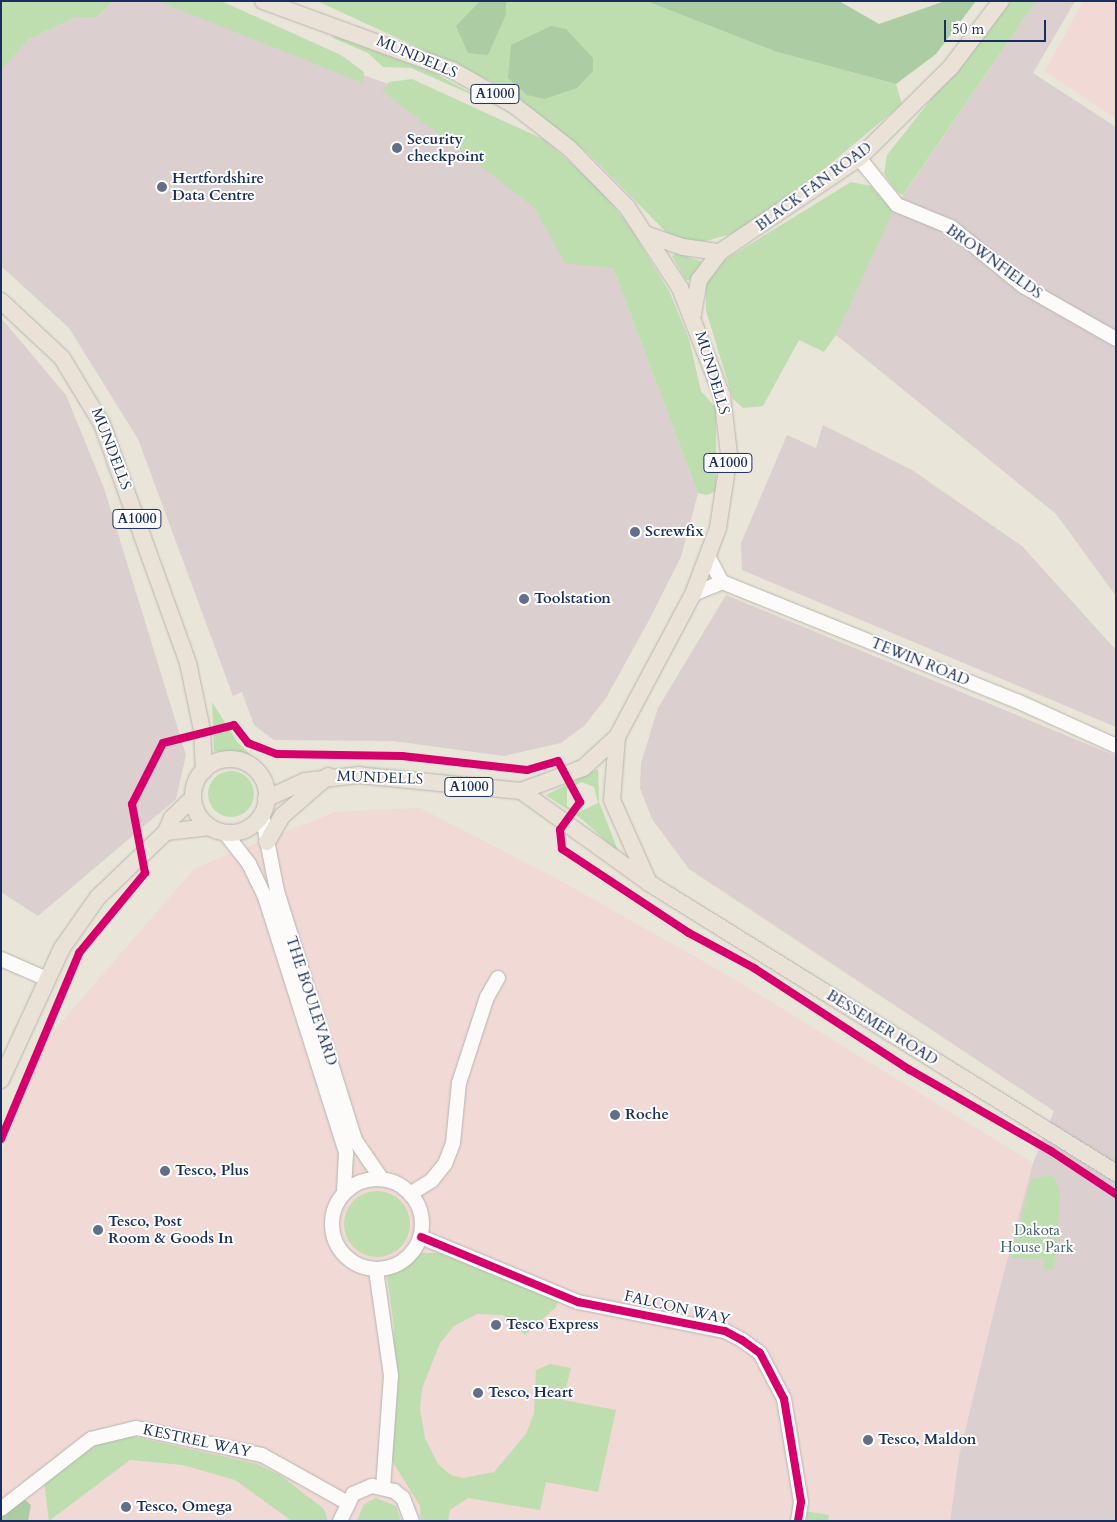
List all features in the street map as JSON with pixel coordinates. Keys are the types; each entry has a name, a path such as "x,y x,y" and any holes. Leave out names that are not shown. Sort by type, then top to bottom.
{"main road":[{"name":"MUNDELLS","path":"263,1 299,8 430,60 514,106 570,148 648,235 694,314 722,395 728,436 723,506 709,558 693,594 617,736 582,768 521,791 396,776 328,776 266,799"},
{"name":"BLACK FAN ROAD","path":"694,314 699,280 720,252 859,158 951,67 1001,1"},
{"path":"648,235 683,247 720,252"},
{"name":"MUNDELLS","path":"1,301 62,358 102,424 188,663 202,730 204,771"},
{"name":"A1000","path":"617,736 612,800 650,883"},
{"path":"193,798 200,817 210,827 225,833 246,830 262,815 266,799 260,775 244,762 221,761 204,771"},
{"name":"A1000","path":"1,1080 45,978 98,897 166,832 172,818 193,798 194,788 204,771"},
{"path":"267,842 282,816 328,776"},
{"name":"BESSEMER ROAD","path":"521,791 650,883 1116,1173"},
{"path":"166,832 210,827"}],"street":[{"name":"BROWNFIELDS","path":"859,158 897,205 951,227 1023,286 1116,339"},
{"path":"693,594 722,582 709,558"},
{"name":"TEWIN ROAD","path":"722,582 1017,701 1116,746"},
{"name":"THE BOULEVARD","path":"262,815 277,891 355,1140 381,1178"},
{"name":"THE BOULEVARD","path":"225,833 250,864 265,897 346,1153 344,1191"},
{"path":"1,959 45,978"},
{"path":"410,1194 432,1180 451,1150 459,1083 487,997 498,978"},
{"path":"381,1178 410,1194 420,1210 421,1237 408,1257 376,1270 352,1263 335,1243 332,1216 344,1191 355,1184 381,1178"},
{"name":"FALCON WAY","path":"421,1237 578,1302 726,1331 760,1353 784,1399 801,1502 798,1521"},
{"path":"376,1270 391,1376 383,1487"},
{"name":"KESTREL WAY","path":"1,1509 90,1439 136,1428 262,1455 346,1502"},
{"path":"340,1521 346,1502 362,1489 383,1487 403,1498 412,1521"}],"shaded area":[{"path":"113,1 158,1 402,89 613,268 698,493 681,557 648,622 606,698 584,726 561,743 504,756 393,741 274,740 254,725 242,692 233,696 138,439 69,328 1,266 1,70 28,40 76,17 97,17"},
{"path":"1036,1 1075,1 1033,73 1116,127 1116,596 1056,514 836,335 885,222"},
{"path":"1083,1 1116,1 1116,119 1045,71"},
{"path":"1,318 66,395 104,488 186,755 176,799 38,916 1,892"},
{"path":"823,425 912,470 1022,546 1116,650 1116,727 742,570 741,543 787,435 816,448"},
{"path":"726,595 1116,756 1116,1521 950,1521 959,1456 997,1299 1033,1163 1054,1111 689,869 652,819 640,788 641,763 658,708"},
{"path":"420,808 559,880 729,976 1033,1163 959,1456 950,1521 1,1521 1,1155 46,1040 195,868 335,812"}],"green space":[{"path":"1,1 113,1 97,17 76,17 28,40 1,70"},
{"path":"158,1 221,1 341,55 364,72 363,83"},
{"path":"317,1 646,1 777,52 896,84 902,104 817,175 734,233 703,242 671,237 589,154 499,85"},
{"path":"480,1 506,1 506,14 488,55 468,53 456,26"},
{"path":"646,1 839,1 879,24 945,1 976,1 936,54 896,84 777,52"},
{"path":"1009,1 1036,1 903,195 897,192 884,174 887,155"},
{"path":"551,26 566,29 593,58 593,71 577,88 544,99 527,95 508,78 511,45"},
{"path":"334,33 412,61 488,102 411,68 383,67 368,53 333,38"},
{"path":"412,79 545,140 599,188 628,224 669,291 689,339 701,391 716,408 716,491 707,495 698,493 613,268 565,263 534,207 382,91 389,82"},
{"path":"851,182 871,186 893,211 836,335 824,352 799,340 763,406 743,408 733,399 706,311 706,281 718,264"},
{"path":"676,253 703,262 690,280 686,280 672,256"},
{"path":"212,702 238,743 251,755 214,751"},
{"path":"598,769 599,802 619,853 583,820 546,795","holes":["582,782 594,787 598,803 579,812 567,806 567,789"]},
{"path":"236,771 248,777 253,785 253,803 248,811 240,816 226,817 214,811 209,803 208,789 214,777 222,772"},
{"name":"Dakota House Park","path":"1053,1175 1060,1191 1057,1246 1054,1269 1044,1269 1044,1259 1010,1258 1031,1179"},
{"path":"370,1191 384,1191 396,1196 405,1205 410,1217 408,1237 401,1248 384,1257 370,1257 358,1252 349,1243 344,1231 344,1217 349,1205 358,1196"},
{"path":"420,1253 442,1253 558,1299 556,1307 525,1335 503,1315 477,1314 454,1326 440,1343 422,1389 420,1409 425,1438 438,1464 451,1475 463,1478 494,1472 526,1434 534,1413 536,1370 550,1364 571,1368 563,1400 616,1410 598,1492 546,1482 540,1510 468,1498 450,1510 448,1521 421,1521 420,1506 391,1459 394,1326 387,1276"},
{"path":"131,1436 257,1464 280,1475 324,1509 328,1521 292,1521 235,1480 183,1465 130,1460 49,1521 44,1481 93,1445"},
{"path":"23,1498 31,1505 28,1521 1,1521 1,1514"},
{"path":"376,1498 396,1506 401,1521 357,1521 364,1504"},
{"path":"804,1511 829,1515 828,1521 802,1521"}],"cycle path":[{"path":"1,1139 79,953 145,873 132,804 163,743 234,725 248,743 277,754 402,756 527,770 558,761 580,802 560,830 562,849 689,933 754,968 910,1070 1051,1151 1116,1194"},
{"path":"421,1237 578,1302 725,1331 760,1353 784,1399 801,1502 798,1521"}],"place":[{"name":"Security checkpoint","path":"397,148"},
{"name":"Hertfordshire Data Centre","path":"162,187"},
{"name":"Screwfix","path":"635,532"},
{"name":"Toolstation","path":"524,599"},
{"name":"Roche","path":"615,1115"},
{"name":"Tesco, Plus","path":"165,1171"},
{"name":"Tesco, Post Room & Goods In","path":"98,1230"},
{"name":"Tesco Express","path":"496,1325"},
{"name":"Tesco, Heart","path":"478,1393"},
{"name":"Tesco, Maldon","path":"868,1440"},
{"name":"Tesco, Omega","path":"126,1507"}]}
